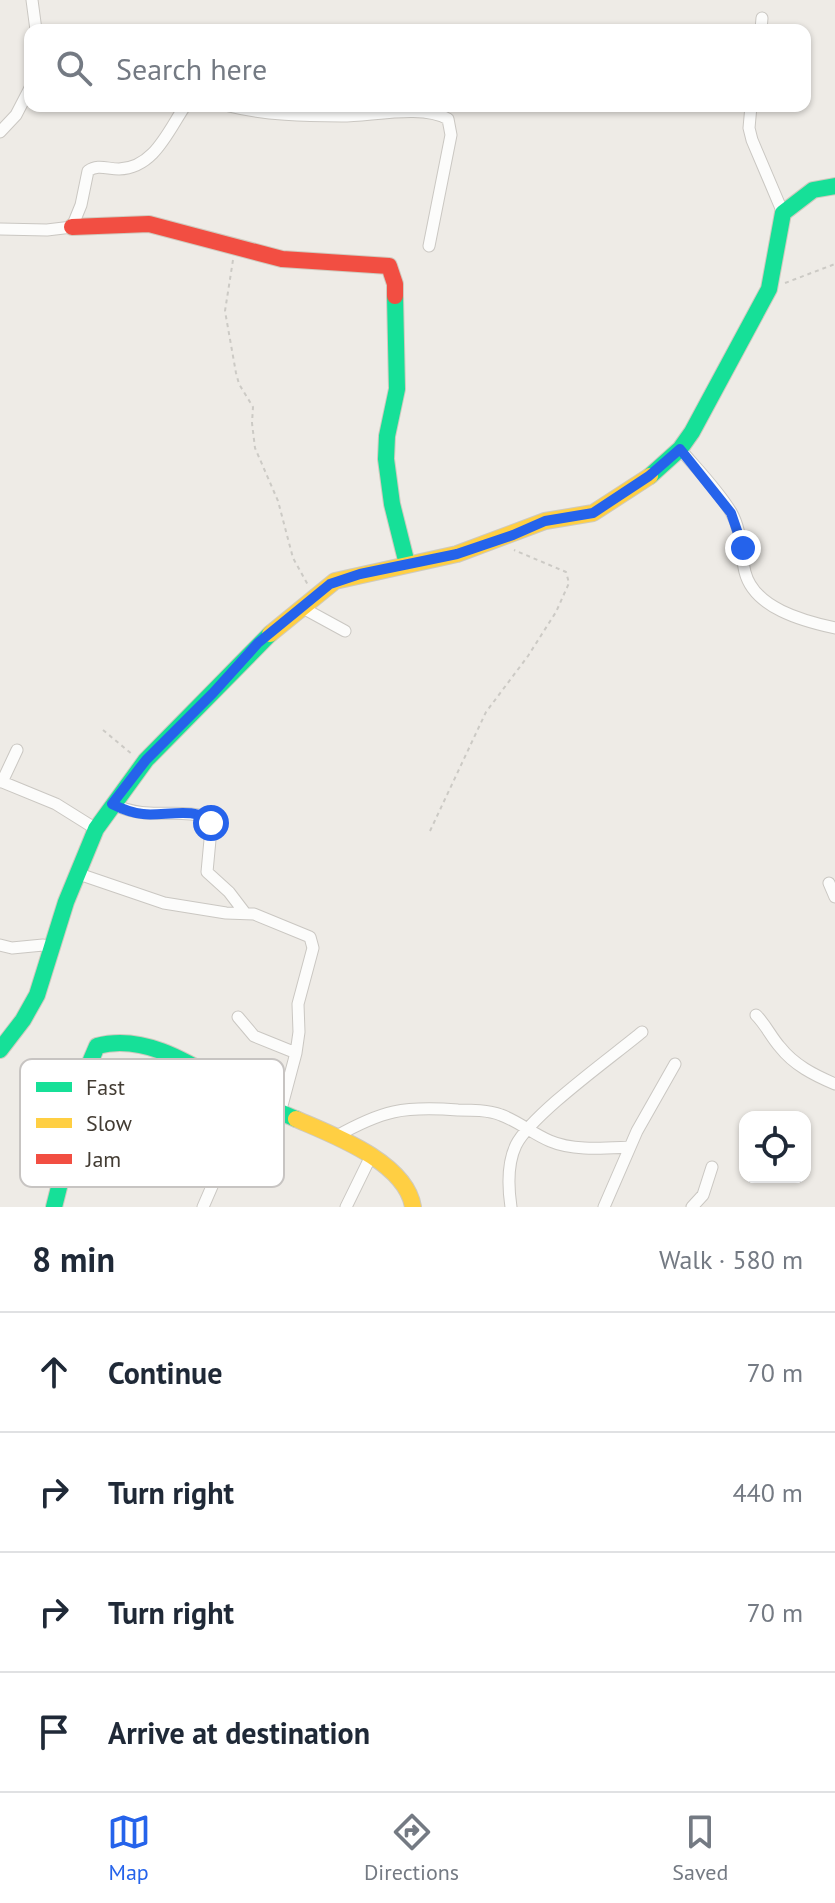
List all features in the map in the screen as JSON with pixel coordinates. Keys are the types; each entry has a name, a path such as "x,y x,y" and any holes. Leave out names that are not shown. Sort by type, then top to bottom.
{"street":[{"path":"32,0 35,24"},
{"path":"0,132 16,115 24,100"},
{"path":"72,227 81,205 88,171 97,167 123,169 144,161 155,152 181,112"},
{"path":"280,112 343,116 427,112 448,119 451,135 429,246"},
{"path":"0,1050 37,995 76,873 96,829 143,764 258,643 335,581 457,554 545,521 593,513 649,476 680,449 705,411 769,289 783,213 752,140 750,112"},
{"path":"783,213 813,190 835,186"},
{"path":"0,229 47,230 149,224 282,259 380,264 393,269 397,399 388,426 386,475 394,520 407,564"},
{"path":"680,449 731,513 739,531 749,584 762,599 774,606 835,628"},
{"path":"301,607 345,631"},
{"path":"17,750 1,781 65,808 96,829"},
{"path":"112,804 146,815 205,816 211,823 207,872 229,892 245,913"},
{"path":"76,873 164,903 245,913 310,937 313,942 298,1004 296,1053 284,1098"},
{"path":"829,883 835,897"},
{"path":"0,945 12,948 43,945 52,952"},
{"path":"756,1015 767,1026 777,1045 799,1066 835,1084"},
{"path":"238,1017 254,1036 296,1053"},
{"path":"511,1207 509,1169 516,1145 529,1129 642,1032"},
{"path":"91,1059 97,1046 126,1043 180,1059"},
{"path":"604,1207 630,1147 675,1064"},
{"path":"335,1137 369,1118 404,1108 490,1112 552,1142 574,1146 630,1147"},
{"path":"284,1115 371,1156 396,1175 413,1196 413,1207"},
{"path":"346,1207 371,1156"},
{"path":"692,1207 703,1195 712,1167"},
{"path":"54,1207 59,1187"},
{"path":"203,1207 212,1187"}],"path":[{"path":"234,246 225,311 236,373 253,407 255,448 278,501 293,558 316,595"},
{"path":"769,289 835,264"},
{"path":"430,831 486,712 528,656 556,612 569,583 566,572 495,541"},
{"path":"103,730 143,764"}],"traffic: fast":[{"path":"650,476 680,449 692,432 769,289 783,213 813,190 835,186"},
{"path":"395,296 397,389 387,436 386,459 392,504 407,564"},
{"path":"0,1050 37,995 66,902 96,829 146,760 270,634"},
{"path":"91,1059 97,1046 116,1043 154,1048 180,1059"},
{"path":"284,1114 296,1119"},
{"path":"54,1207 59,1187"}],"traffic: slow":[{"path":"270,634 335,581 457,554 545,521 593,513 650,476"},
{"path":"296,1119 347,1142 383,1164 407,1191 413,1207"}],"traffic: jam":[{"path":"72,227 149,224 282,259 389,266 395,296"}],"route":[{"path":"211,823 205,816 195,814 146,815 112,804 146,760 258,643 335,581 457,554 545,521 593,513 649,476 680,449 731,513 743,548"}]}
